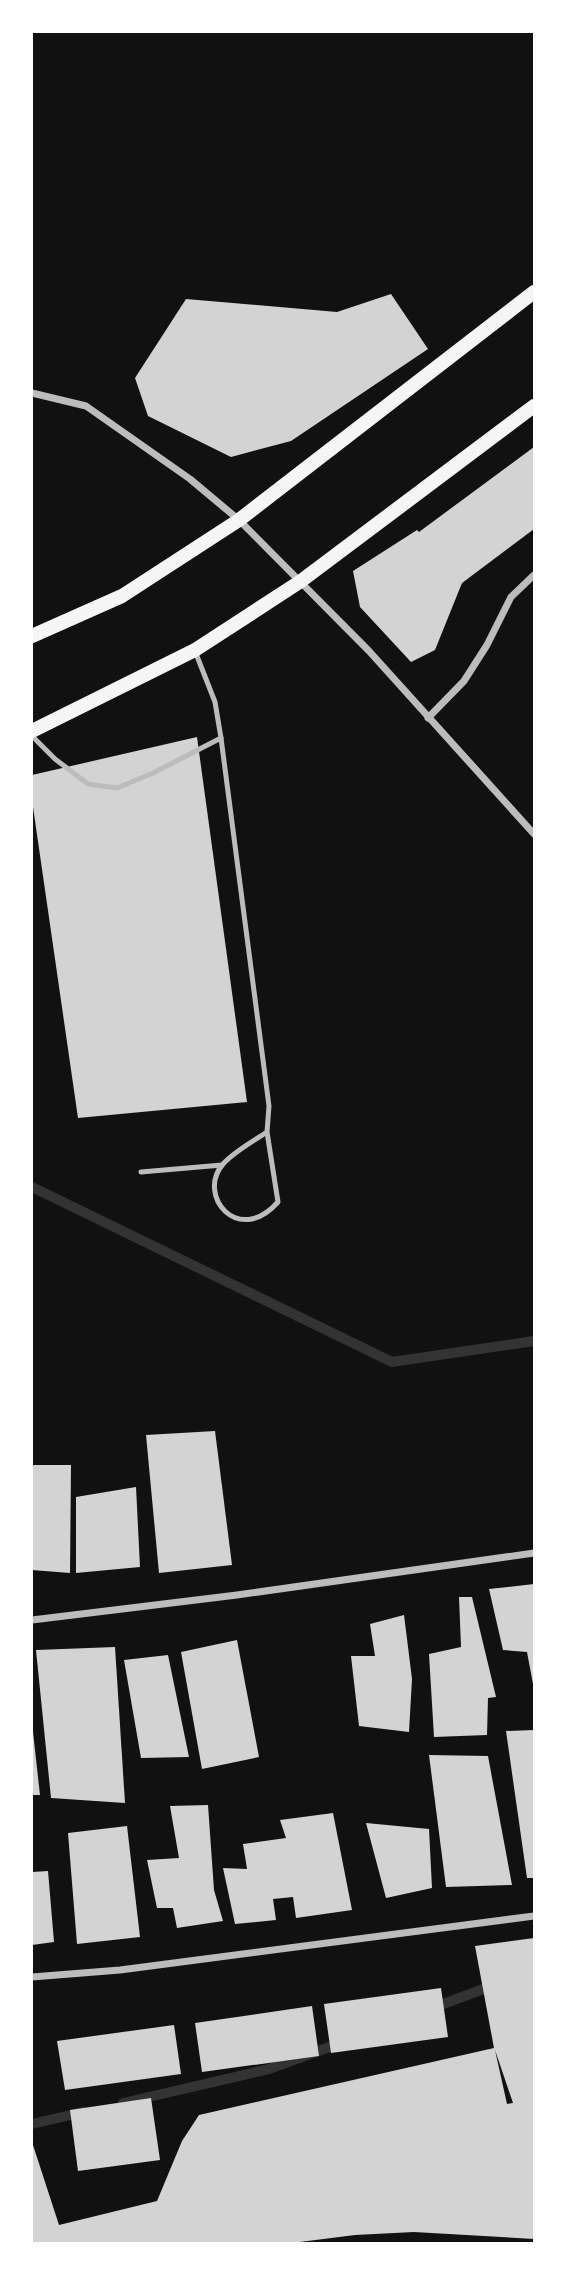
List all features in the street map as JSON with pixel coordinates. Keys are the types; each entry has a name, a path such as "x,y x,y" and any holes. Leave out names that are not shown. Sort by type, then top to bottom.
{"main road":[{"path":"32,636 122,596 239,520 534,292"},
{"path":"32,734 195,650 301,581 534,406"}],"street":[{"path":"32,393 86,406 190,479 239,520 369,652 534,834"},
{"path":"428,718 464,681 487,645 511,597 534,575"},
{"path":"32,1620 534,1553"},
{"path":"32,1977 120,1970 534,1916"}],"lane":[{"path":"195,650 215,702 269,1106 267,1132 278,1202 267,1214 250,1221 233,1217 218,1203 214,1182 222,1165 267,1132"},
{"path":"32,734 55,759 88,784 117,788 153,773 220,738"},
{"path":"141,1172 222,1165"}],"building":[{"path":"391,294 428,349 291,441 231,457 148,416 135,378 186,299 337,312"},
{"path":"534,447 534,529 462,583 435,650 411,662 360,607 353,571 417,530 419,532"},
{"path":"197,737 247,1102 78,1118 32,800 32,775"},
{"path":"215,1431 232,1565 159,1573 146,1435"},
{"path":"32,1465 71,1465 70,1573 32,1570"},
{"path":"136,1487 140,1567 76,1573 76,1497"},
{"path":"534,1584 533,1684 527,1652 503,1650 489,1589"},
{"path":"459,1597 472,1597 496,1697 488,1698 487,1735 434,1737 429,1654 461,1647"},
{"path":"404,1615 412,1679 409,1732 359,1726 351,1656 375,1656 370,1624"},
{"path":"237,1640 259,1757 202,1769 181,1652"},
{"path":"115,1647 125,1803 51,1798 36,1650"},
{"path":"168,1655 189,1757 141,1758 124,1660"},
{"path":"534,1730 534,1878 527,1878 506,1731"},
{"path":"33,1732 40,1795 32,1795"},
{"path":"429,1755 488,1756 512,1885 446,1887"},
{"path":"208,1805 214,1890 223,1921 177,1928 173,1908 157,1908 147,1860 179,1858 170,1806"},
{"path":"333,1813 352,1910 296,1918 293,1897 273,1899 276,1920 235,1924 223,1868 247,1869 243,1844 286,1838 280,1820"},
{"path":"366,1823 429,1829 432,1888 386,1898"},
{"path":"127,1826 140,1937 77,1944 68,1833"},
{"path":"48,1871 54,1942 32,1945 32,1872"},
{"path":"534,1938 534,2239 414,2232 355,2235 284,2244 32,2244 32,2142 59,2225 157,2201 182,2141 199,2115 494,2048 475,1946","holes":["495,2050 513,2103 507,2104"]},
{"path":"441,1988 448,2037 331,2053 324,2004"},
{"path":"312,2006 319,2056 202,2072 195,2023"},
{"path":"174,2025 181,2074 65,2090 57,2041"},
{"path":"151,2098 160,2160 78,2171 70,2110"}],"waterway":[{"path":"32,1187 392,1362 534,1341"},
{"path":"430,2009 494,1985"},
{"path":"123,2103 269,2069 343,2042"},
{"path":"32,2124 83,2112"}]}
